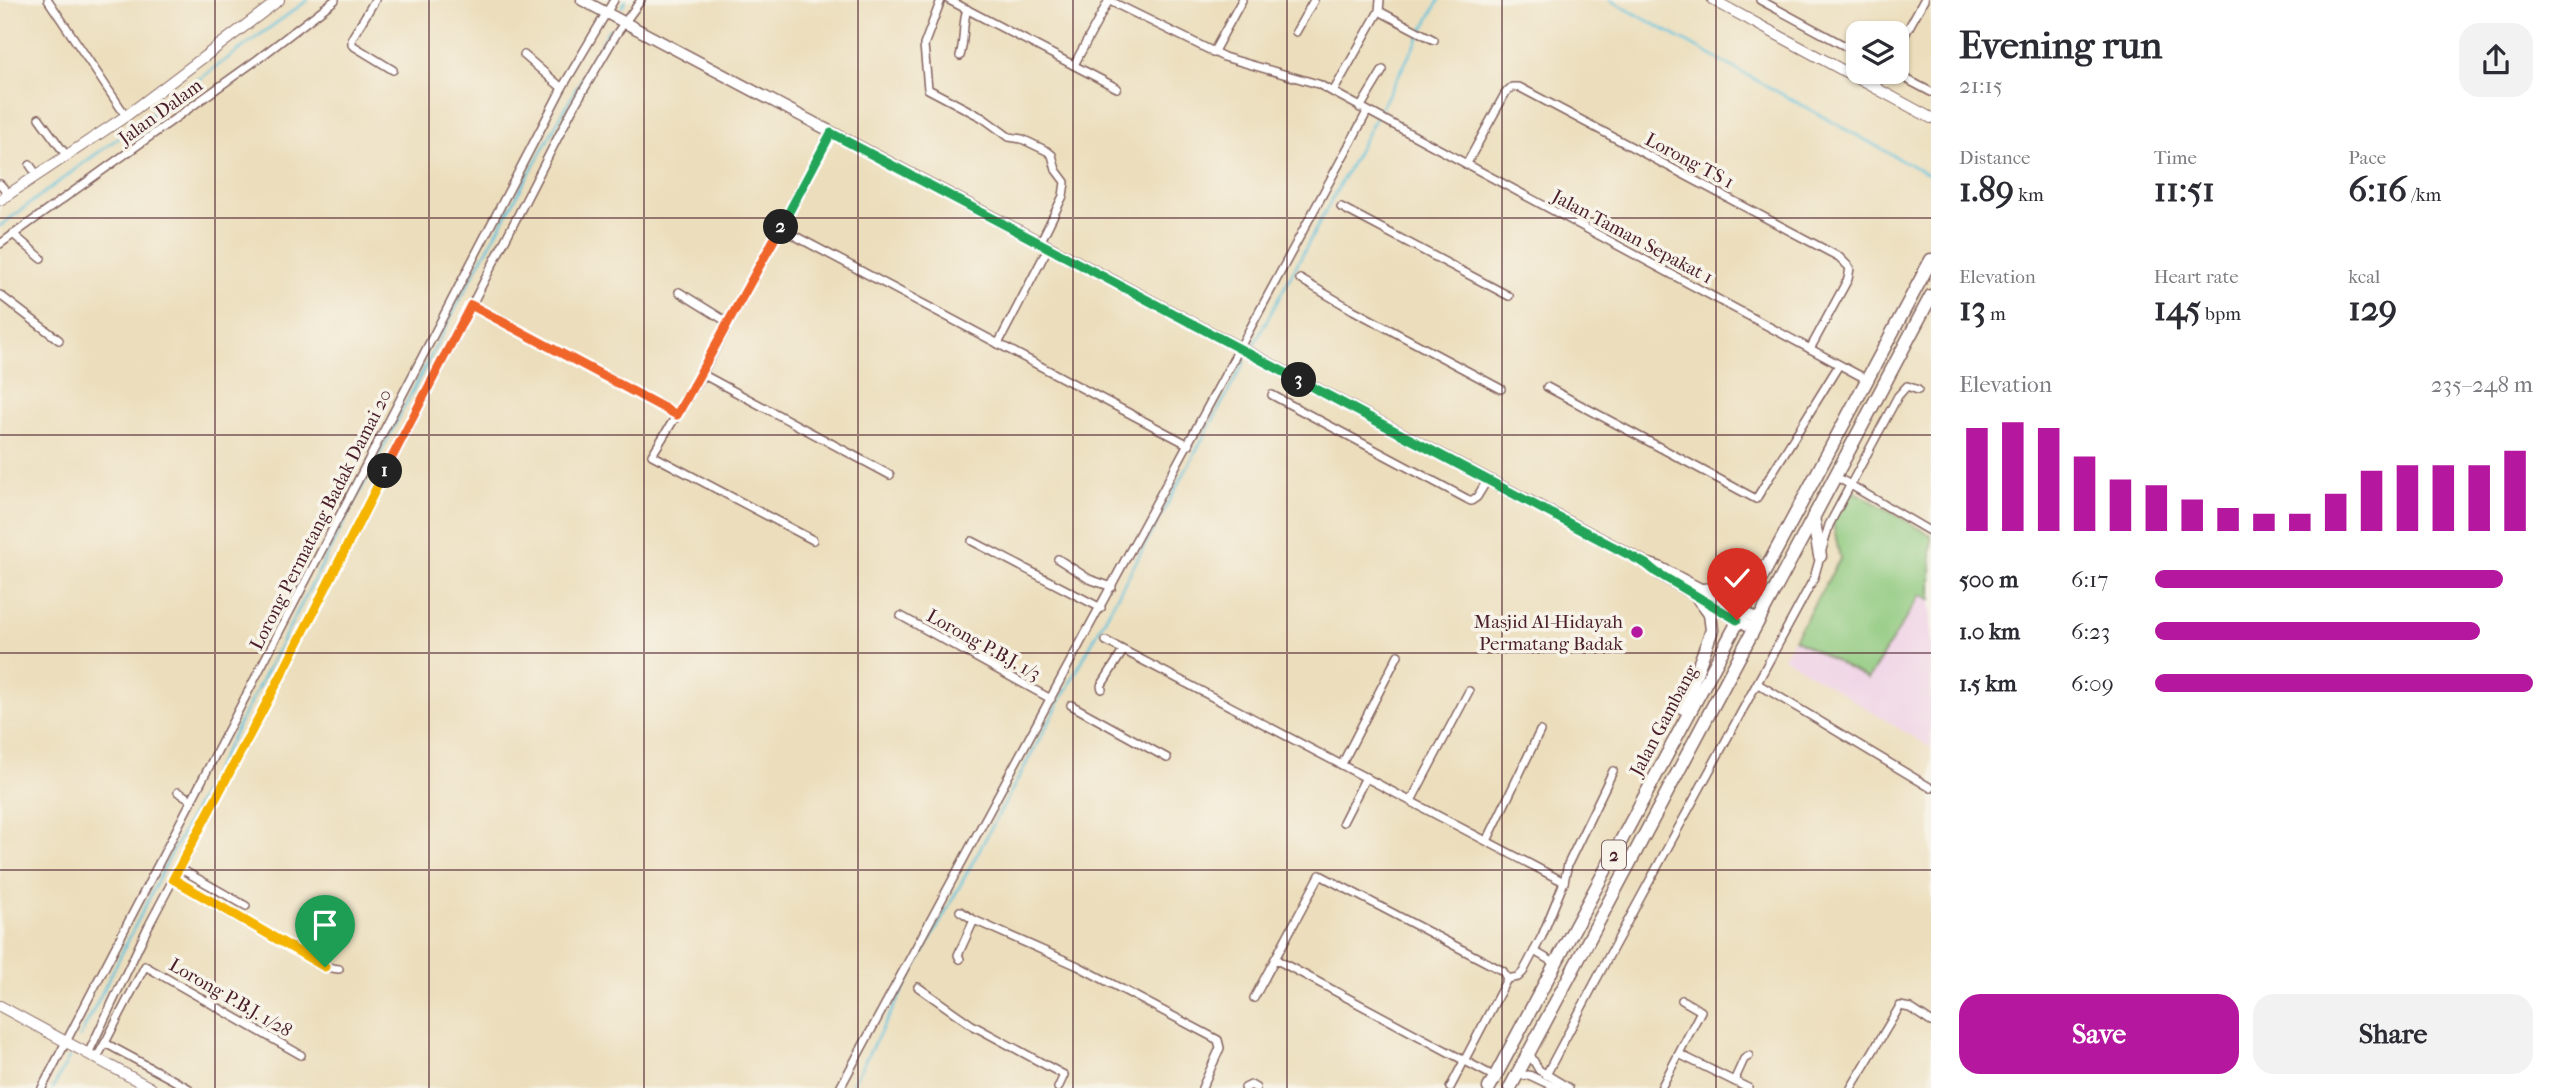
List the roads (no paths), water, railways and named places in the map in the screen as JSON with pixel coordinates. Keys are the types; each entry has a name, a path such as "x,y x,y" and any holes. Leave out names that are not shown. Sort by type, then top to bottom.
{"highway":[{"name":"Jalan Gambang","path":"1492,1083 1931,260"},
{"name":"Jalan Gambang","path":"1513,1082 1931,296"},
{"path":"1813,517 1820,556"},
{"path":"1663,760 1710,639 1712,620 1700,594 1738,584 1769,562"}],"main road":[{"path":"584,0 1646,564 1659,567 1700,594 1756,625"}],"street":[{"path":"48,0 126,116"},
{"path":"0,184 4,197 126,116 279,0"},
{"name":"Jalan Dalam","path":"0,244 248,67 335,0"},
{"path":"375,0 352,38 352,45 393,70"},
{"name":"Lorong Permatang Badak Damai 20","path":"42,1088 562,88 614,0"},
{"path":"92,1056 134,954 284,670 572,110 624,23 641,0"},
{"path":"941,0 924,45 928,89 983,118 1009,137 1022,139 1047,151 1052,155 1056,170 1065,182 1063,196 1044,246 998,344"},
{"path":"949,0 1117,88"},
{"path":"1074,65 1108,0 1213,53 1302,79 1333,92 1366,111"},
{"path":"1213,53 1242,0"},
{"path":"1296,32 1314,0"},
{"path":"1333,92 1379,11 1380,0"},
{"path":"1713,0 1732,4 1931,118"},
{"path":"1760,0 1846,47"},
{"path":"1909,27 1923,2 1931,8"},
{"path":"960,56 967,9"},
{"path":"1379,11 1431,38"},
{"path":"524,55 562,88"},
{"path":"839,1088 1189,445 1366,111 1383,70"},
{"path":"1909,80 1931,92"},
{"path":"1875,88 1877,84"},
{"name":"Lorong TS 1","path":"1466,165 1506,92 1512,87 1519,87 1826,251 1847,264 1850,274 1810,349"},
{"name":"Jalan Taman Sepakat 1","path":"1366,111 1866,379"},
{"path":"39,118 66,155"},
{"path":"813,540 652,455 702,374 831,133"},
{"path":"30,165 37,175"},
{"path":"1341,207 1508,296"},
{"path":"780,228 1189,445"},
{"path":"13,234 40,258"},
{"path":"1300,279 1501,389"},
{"path":"679,292 729,323"},
{"path":"0,295 59,340"},
{"path":"471,305 677,415"},
{"path":"1547,387 1756,499 1839,365"},
{"path":"702,374 890,475"},
{"path":"1543,1081 1814,578 1829,526 1850,485 1899,396 1907,386 1918,390"},
{"path":"1272,395 1466,499 1472,501 1488,479"},
{"path":"1834,476 1931,532"},
{"path":"972,541 1101,608"},
{"path":"1058,559 1089,579 1112,587"},
{"name":"Lorong P.B.J. 1/3","path":"901,617 1051,699"},
{"path":"1106,641 1337,765 1342,764 1564,882"},
{"path":"1102,689 1101,686 1123,651"},
{"path":"1342,764 1398,655"},
{"path":"1758,684 1931,788"},
{"path":"1411,801 1469,691"},
{"path":"1071,705 1167,758"},
{"path":"1487,841 1540,731"},
{"path":"1507,979 1518,977 1523,972 1534,951 1564,882 1568,864 1613,771"},
{"path":"1343,822 1366,777"},
{"path":"178,792 192,800"},
{"path":"179,868 246,906"},
{"path":"1254,998 1320,875 1499,968 1507,979"},
{"path":"173,879 325,967 339,969"},
{"path":"960,911 974,920 1079,966 1218,1040 1220,1048 1202,1088"},
{"path":"960,959 958,956 974,920"},
{"path":"1534,951 1556,964"},
{"path":"1275,960 1463,1060 1492,1083"},
{"name":"Lorong P.B.J. 1/28","path":"104,1043 145,966 301,1055"},
{"path":"1450,1088 1507,979"},
{"path":"918,987 972,1025 1064,1076 1058,1088"},
{"path":"1661,1088 1701,1012 1682,1000"},
{"path":"0,1006 151,1088"},
{"path":"1851,1088 1900,1006 1910,1008 1931,1022"},
{"path":"92,1056 104,1043 188,1088"},
{"path":"1529,1053 1543,1081 1569,1088"},
{"path":"1679,1054 1748,1088"},
{"path":"1734,1081 1744,1059 1749,1056"},
{"path":"1513,1082 1529,1075 1557,1088"},
{"path":"1245,1088 1251,1085 1256,1088"}],"waterway":[{"path":"0,226 308,0"},
{"path":"622,7 626,0"},
{"path":"1252,348 1439,0"},
{"path":"1610,0 1931,176"},
{"path":"80,1037 164,868 472,277 609,29"},
{"path":"850,1088 1245,361"},
{"path":"53,1088 70,1056"}],"place":[{"name":"Masjid Al-Hidayah Permatang Badak","path":"1637,632"}]}
